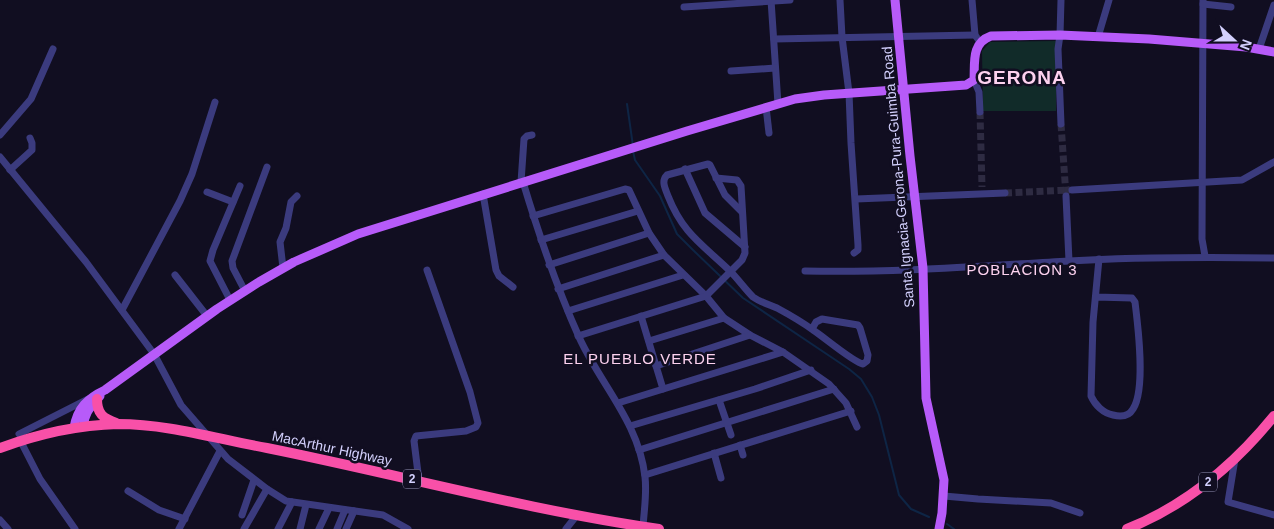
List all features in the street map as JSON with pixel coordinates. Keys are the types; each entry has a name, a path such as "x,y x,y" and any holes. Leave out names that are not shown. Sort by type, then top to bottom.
{"highway":[{"path":"93,399 101,415 119,424"},
{"name":"2","path":"1127,529 1156,515 1212,479 1235,459 1274,416"},
{"name":"MacArthur Highway","path":"0,448 20,437 79,427 119,424 165,428 578,515 658,529"}],"main road":[{"name":"Santa Ignacia-Gerona-Pura-Guimba Road","path":"895,0 922,268 926,398 944,480 944,496 939,529"},
{"path":"79,427 84,422 93,399 230,300 283,268 325,247 358,234 483,194 766,107 808,97 970,84 974,80 977,39 996,36 1060,35 1202,43 1274,52"}],"street":[{"path":"684,7 790,0"},
{"path":"840,0 842,37 849,93 856,199 858,248 854,253"},
{"path":"774,39 842,37 977,39 972,0"},
{"path":"1061,0 1058,49 1061,124"},
{"path":"1098,37 1109,0"},
{"path":"771,1 778,104"},
{"path":"1205,256 1202,239 1203,2 1231,7"},
{"path":"1258,49 1274,5"},
{"path":"0,135 31,99 52,49"},
{"path":"731,71 775,68"},
{"path":"974,80 979,92 980,112"},
{"path":"122,310 165,232 184,192 192,174 215,102"},
{"path":"766,107 769,133"},
{"path":"532,135 527,136 524,140 522,182 549,265 578,336 618,403 630,426 639,450 645,475 639,527"},
{"path":"10,170 32,150 30,138"},
{"path":"0,157 76,248 154,354 181,405 220,451 254,480 282,498 306,505 384,515 408,529"},
{"path":"1072,190 1244,180 1274,162"},
{"path":"742,212 725,195 708,164 667,175 663,180 673,210 682,225 755,298 790,315 857,362 863,364 867,361 868,355 858,325 822,319 817,321 812,329"},
{"path":"245,291 233,268 232,260 267,167"},
{"path":"685,169 705,213 744,247"},
{"path":"578,336 706,296 743,258 744,247 739,182 734,179 716,178"},
{"path":"230,300 210,262 213,250 240,186"},
{"path":"533,216 625,189 629,190 649,234 664,255 706,296 724,318 811,370 842,398 851,411 857,427"},
{"path":"856,199 982,190 1005,193"},
{"path":"207,192 233,202"},
{"path":"483,194 496,270 499,276 513,287"},
{"path":"283,268 280,242 286,228 291,202 297,196"},
{"path":"1066,196 1069,261"},
{"path":"541,240 638,211"},
{"path":"549,265 649,234"},
{"path":"558,288 664,255"},
{"path":"805,271 846,272 922,268 945,269 1099,259 1205,256 1274,258"},
{"path":"1096,297 1132,298 1135,302 1139,337 1139,387 1133,410 1123,416 1107,413 1096,405 1092,397 1092,330 1099,259"},
{"path":"419,481 414,441 416,436 466,431 476,428 478,424 470,392 427,270"},
{"path":"568,311 683,274"},
{"path":"175,276 207,316"},
{"path":"640,316 663,389"},
{"path":"649,341 724,318"},
{"path":"656,366 750,335"},
{"path":"618,403 783,352"},
{"path":"630,426 811,370"},
{"path":"639,450 834,389"},
{"path":"76,529 40,479 20,437 93,399"},
{"path":"719,400 731,435"},
{"path":"645,475 851,411"},
{"path":"740,445 743,456"},
{"path":"179,529 220,451"},
{"path":"714,453 721,478"},
{"path":"1235,459 1228,502 1274,515"},
{"path":"242,515 254,480"},
{"path":"244,529 267,489"},
{"path":"128,491 159,510 185,518"},
{"path":"944,496 1051,503 1080,513"},
{"path":"278,529 292,502"},
{"path":"300,529 306,505"},
{"path":"319,529 329,508"},
{"path":"337,529 345,510"},
{"path":"346,529 354,511"},
{"path":"566,529 578,515"},
{"path":"0,520 8,529"}],"green space":[{"path":"1056,41 1056,111 983,111 982,51 990,42"}],"waterway":[{"path":"627,104 633,146"},
{"path":"633,151 635,160 660,196 677,234 743,298 861,379 872,397 879,415 899,495 911,509 929,517"},
{"path":"947,524 954,529"}],"tunnel":[{"path":"980,112 982,187"},
{"path":"1061,124 1066,196"},
{"path":"1005,193 1070,190"}],"district":[{"name":"GERONA","path":"1022,77"},
{"name":"POBLACION 3","path":"1022,269"},
{"name":"EL PUEBLO VERDE","path":"640,358"}]}
